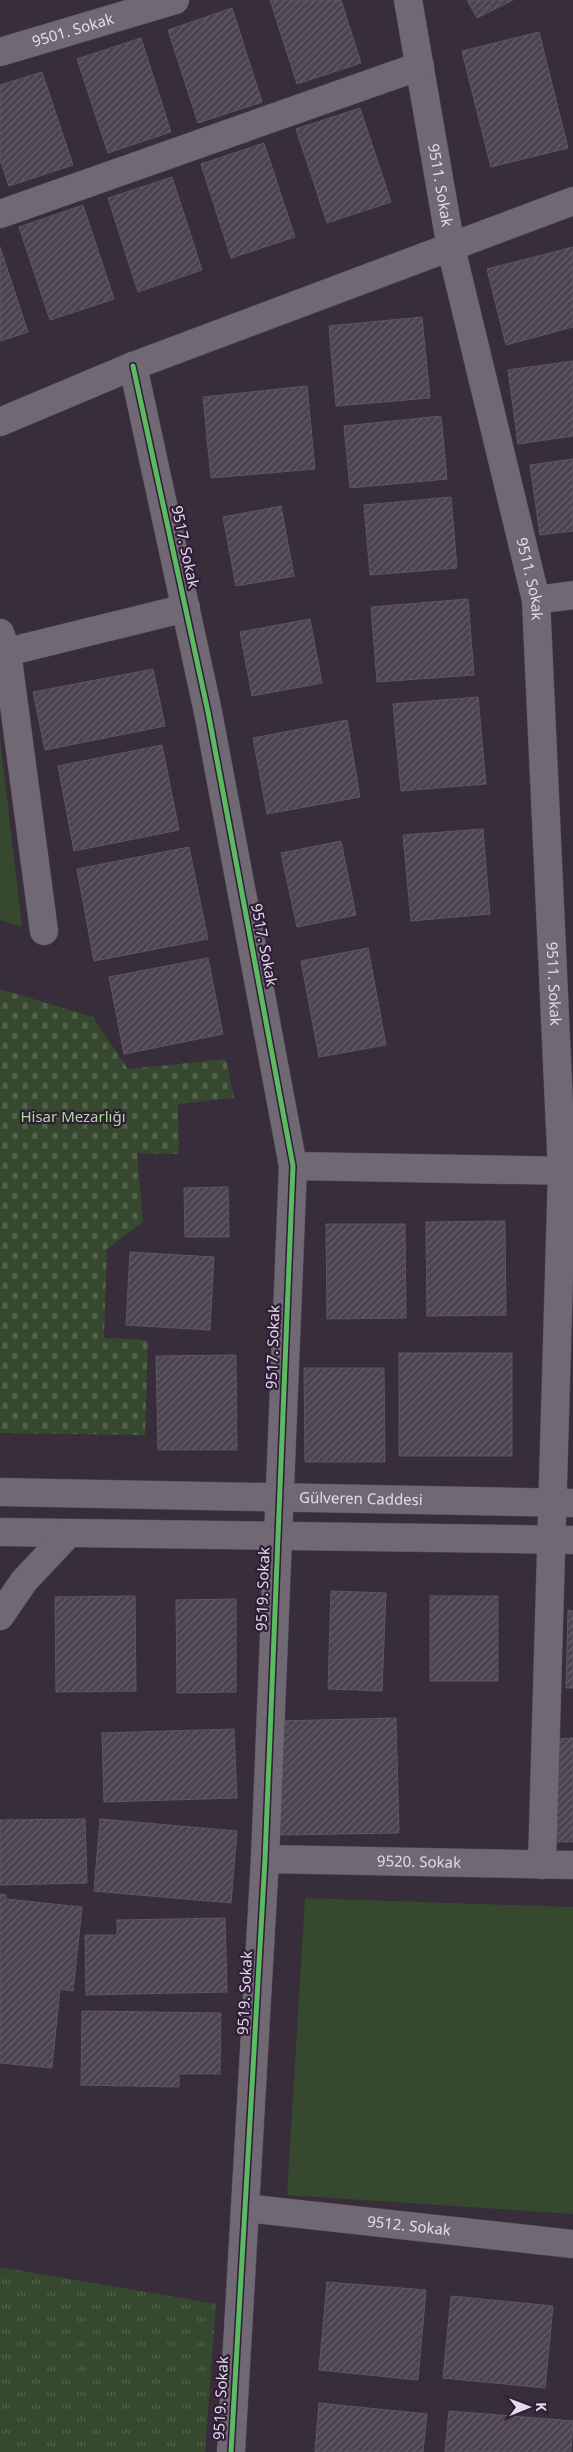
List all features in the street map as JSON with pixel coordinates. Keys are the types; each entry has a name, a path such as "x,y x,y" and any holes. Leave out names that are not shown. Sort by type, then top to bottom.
{"street":[{"name":"9501. Sokak","path":"0,52 176,0"},
{"name":"9511. Sokak","path":"408,0 451,248 536,600 568,1171 562,1540 542,1865"},
{"path":"0,214 420,66"},
{"path":"0,422 133,366 573,201"},
{"name":"9517. Sokak","path":"133,366 208,712 293,1166 278,1536"},
{"path":"536,600 573,595"},
{"path":"44,930 3,642 186,608"},
{"path":"293,1166 568,1171"},
{"name":"Gülveren Caddesi","path":"0,1492 562,1502"},
{"path":"0,1532 562,1540"},
{"path":"0,1616 24,1581 69,1533"},
{"name":"9519. Sokak","path":"231,2452 265,1860 278,1536"},
{"name":"9520. Sokak","path":"265,1860 573,1865"},
{"name":"9512. Sokak","path":"245,2208 573,2244"}],"green space":[{"path":"0,737 22,927 0,920"},
{"name":"Hisar Mezarlığı","path":"0,989 93,1017 128,1069 226,1059 234,1098 178,1104 179,1154 137,1153 143,1222 107,1249 104,1338 148,1340 145,1435 0,1433"},
{"path":"305,1898 573,1907 573,2214 287,2195"},
{"path":"0,2267 216,2304 205,2452 0,2452"}],"building":[{"path":"270,0 341,0 361,63 297,84"},
{"path":"467,0 513,0 477,18"},
{"path":"232,8 262,102 198,123 168,30"},
{"path":"539,32 568,148 491,167 462,51"},
{"path":"141,38 171,132 108,153 77,59"},
{"path":"42,72 73,165 9,186 0,160 0,85"},
{"path":"360,108 391,202 327,223 296,129"},
{"path":"264,143 295,237 231,258 201,164"},
{"path":"172,177 202,270 138,292 108,198"},
{"path":"83,205 114,299 50,320 19,227"},
{"path":"0,247 28,332 0,341"},
{"path":"573,247 573,327 506,345 487,269"},
{"path":"422,317 430,398 336,406 329,326"},
{"path":"573,361 573,436 518,444 508,370"},
{"path":"307,386 315,469 211,478 203,397"},
{"path":"441,416 447,479 350,488 344,426"},
{"path":"573,459 573,531 540,535 530,465"},
{"path":"451,497 457,568 370,575 364,505"},
{"path":"281,506 294,576 236,586 223,517"},
{"path":"468,599 474,675 377,682 371,607"},
{"path":"310,619 322,683 252,696 240,632"},
{"path":"153,669 165,726 45,750 33,692"},
{"path":"478,697 486,784 401,791 393,704"},
{"path":"347,720 360,797 267,814 253,738"},
{"path":"162,745 179,830 74,851 58,766"},
{"path":"483,829 490,914 411,921 403,835"},
{"path":"341,841 356,915 297,927 281,853"},
{"path":"189,847 208,939 94,961 77,869"},
{"path":"368,948 386,1045 319,1057 301,961"},
{"path":"208,958 223,1034 124,1054 109,977"},
{"path":"228,1187 229,1237 185,1237 184,1188"},
{"path":"505,1221 506,1315 427,1316 426,1222"},
{"path":"326,1224 405,1224 406,1318 327,1319"},
{"path":"130,1252 214,1257 210,1330 126,1325"},
{"path":"399,1353 512,1353 512,1456 399,1456"},
{"path":"236,1355 237,1450 158,1450 156,1356"},
{"path":"304,1368 384,1368 385,1462 305,1462"},
{"path":"331,1591 386,1593 382,1691 328,1689"},
{"path":"135,1596 136,1691 56,1692 55,1597"},
{"path":"430,1596 498,1596 498,1681 430,1681"},
{"path":"236,1599 236,1692 177,1693 176,1600"},
{"path":"568,1610 573,1611 573,1688 566,1688"},
{"path":"396,1718 399,1833 280,1835 277,1721"},
{"path":"234,1729 237,1798 104,1802 102,1733"},
{"path":"573,1738 573,1842 558,1842 555,1739"},
{"path":"85,1819 87,1883 0,1885 0,1820"},
{"path":"100,1819 237,1831 231,1903 94,1891"},
{"path":"0,1894 6,1895 6,1899 82,1907 73,1991 60,1989 52,2068 0,2063"},
{"path":"225,1918 227,1992 86,1995 85,1935 117,1935 117,1920"},
{"path":"82,2011 221,2013 220,2074 179,2074 179,2087 81,2085"},
{"path":"327,2282 426,2290 418,2380 319,2370"},
{"path":"451,2296 553,2306 545,2388 443,2378"},
{"path":"319,2403 427,2414 423,2452 315,2452"},
{"path":"449,2411 573,2421 571,2452 445,2452"}],"cycle path":[{"path":"133,366 208,712 293,1166 265,1859 231,2452"}]}
